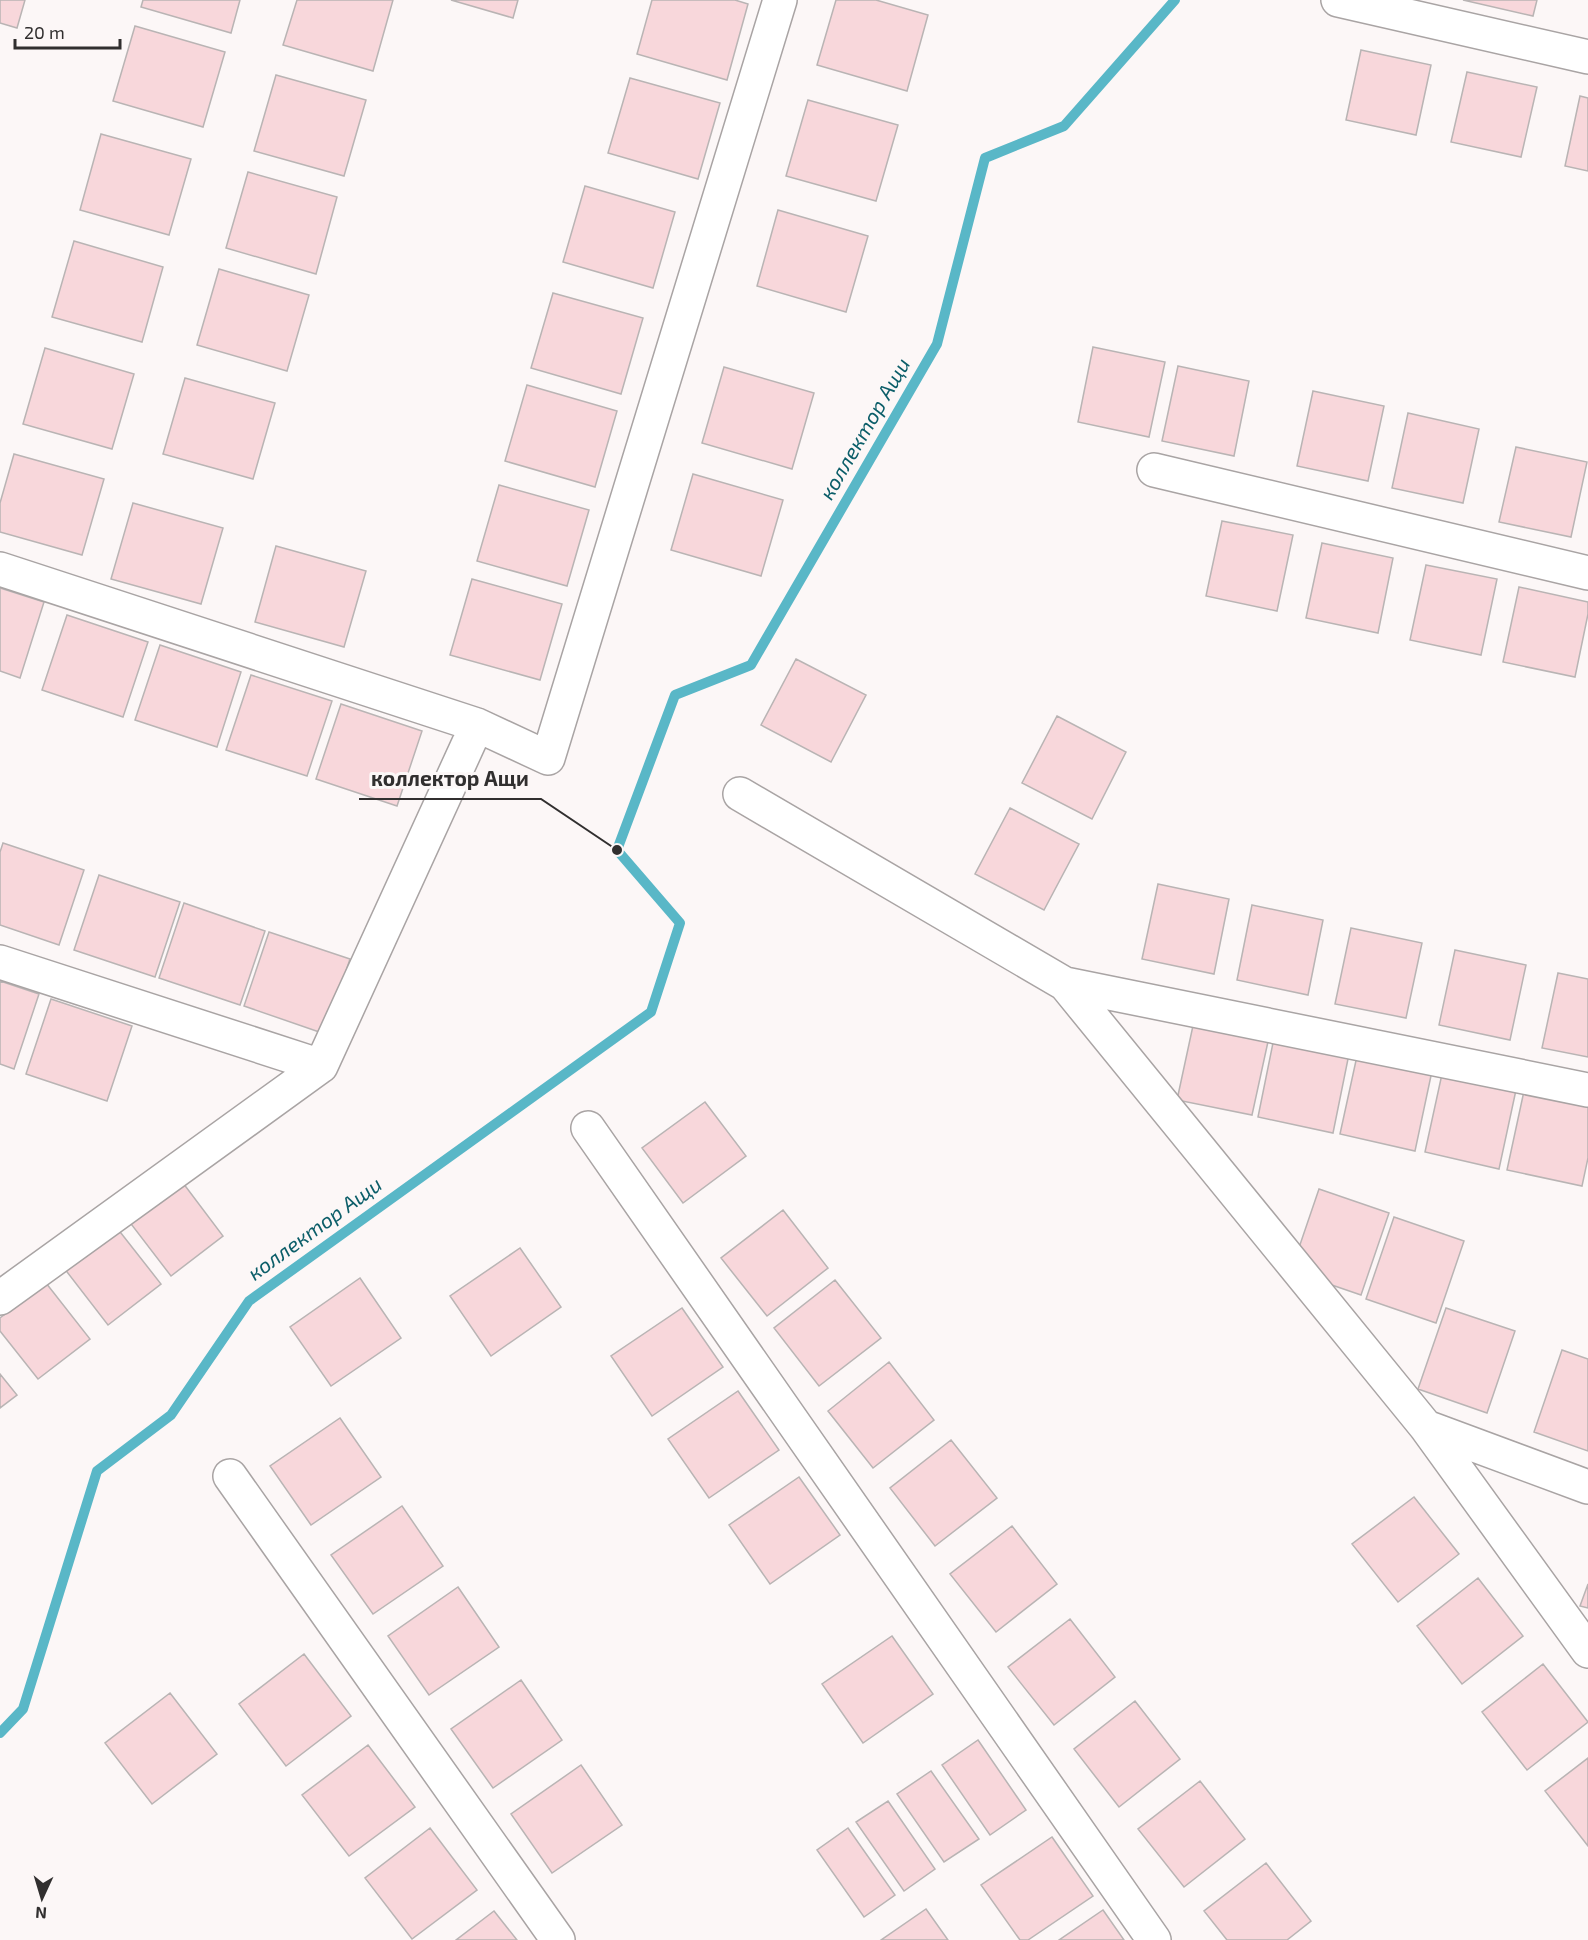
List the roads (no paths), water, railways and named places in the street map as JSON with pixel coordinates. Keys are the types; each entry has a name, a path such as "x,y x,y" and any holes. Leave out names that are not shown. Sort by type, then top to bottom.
{"street":[{"path":"0,569 477,725 548,758 780,0"},
{"path":"1338,0 1588,57"},
{"path":"1154,470 1588,573"},
{"path":"0,1298 321,1066 477,725"},
{"path":"740,794 1065,984 1588,1090"},
{"path":"0,962 321,1066"},
{"path":"1065,984 1426,1427 1588,1651"},
{"path":"588,1128 1154,1940"},
{"path":"1426,1427 1588,1487"},
{"path":"230,1476 558,1940"}],"waterway":[{"name":"коллектор Ащи","path":"0,1733 23,1709 97,1471 171,1415 249,1301 651,1012 680,923 617,850 675,695 751,665 937,344 985,158 1064,126 1175,0"}],"place":[{"name":"коллектор Ащи","path":"617,850"}]}
